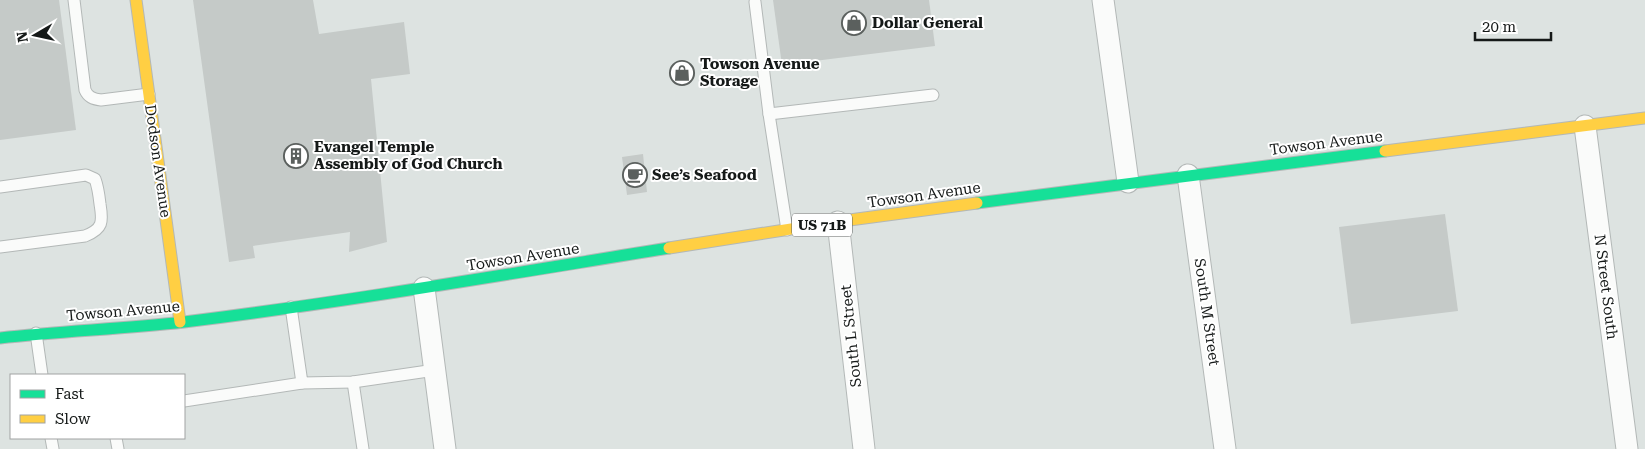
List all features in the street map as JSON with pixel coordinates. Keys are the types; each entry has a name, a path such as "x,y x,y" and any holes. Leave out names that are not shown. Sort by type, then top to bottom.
{"main road":[{"name":"Dodson Avenue","path":"136,0 180,322"},
{"name":"Towson Avenue","path":"0,338 36,333 180,322 424,288 838,222 1128,182 1645,118"}],"street":[{"path":"1103,0 1128,182"},
{"name":"N Street South","path":"1585,126 1627,449"},
{"name":"South M Street","path":"1188,175 1225,449"},
{"name":"South L Street","path":"838,222 864,449"},
{"path":"424,288 445,449"}],"lane":[{"path":"74,0 85,90 88,96 101,100 148,94"},
{"path":"755,2 769,114 787,230"},
{"path":"769,114 933,95"},
{"path":"0,187 86,175 95,179 102,218 100,226 94,232 85,236 0,247"},
{"path":"291,307 302,383"},
{"path":"36,333 42,374"},
{"path":"185,401 302,383 353,382 434,370"},
{"path":"353,382 363,449"}],"building":[{"path":"0,0 59,0 76,130 0,140"},
{"name":"Evangel Temple Assembly of God Church","path":"193,0 313,0 319,34 404,22 410,74 371,79 387,242 349,252 350,232 253,246 255,258 229,262"},
{"name":"Dollar General","path":"773,0 929,0 935,46 782,65"},
{"name":"See’s Seafood","path":"643,154 647,192 627,195 622,157"},
{"path":"1445,214 1458,311 1351,324 1339,227"}],"traffic: fast":[{"path":"977,203 1385,151"},
{"path":"0,338 184,322 305,306 669,248"}],"traffic: slow":[{"path":"136,0 180,322"},
{"path":"1385,151 1645,118"},
{"path":"669,248 842,221 977,203"}],"place":[{"name":"Dollar General","path":"854,23"},
{"name":"Towson Avenue Storage","path":"682,73"},
{"name":"Evangel Temple Assembly of God Church","path":"296,156"},
{"name":"See’s Seafood","path":"635,175"}]}
